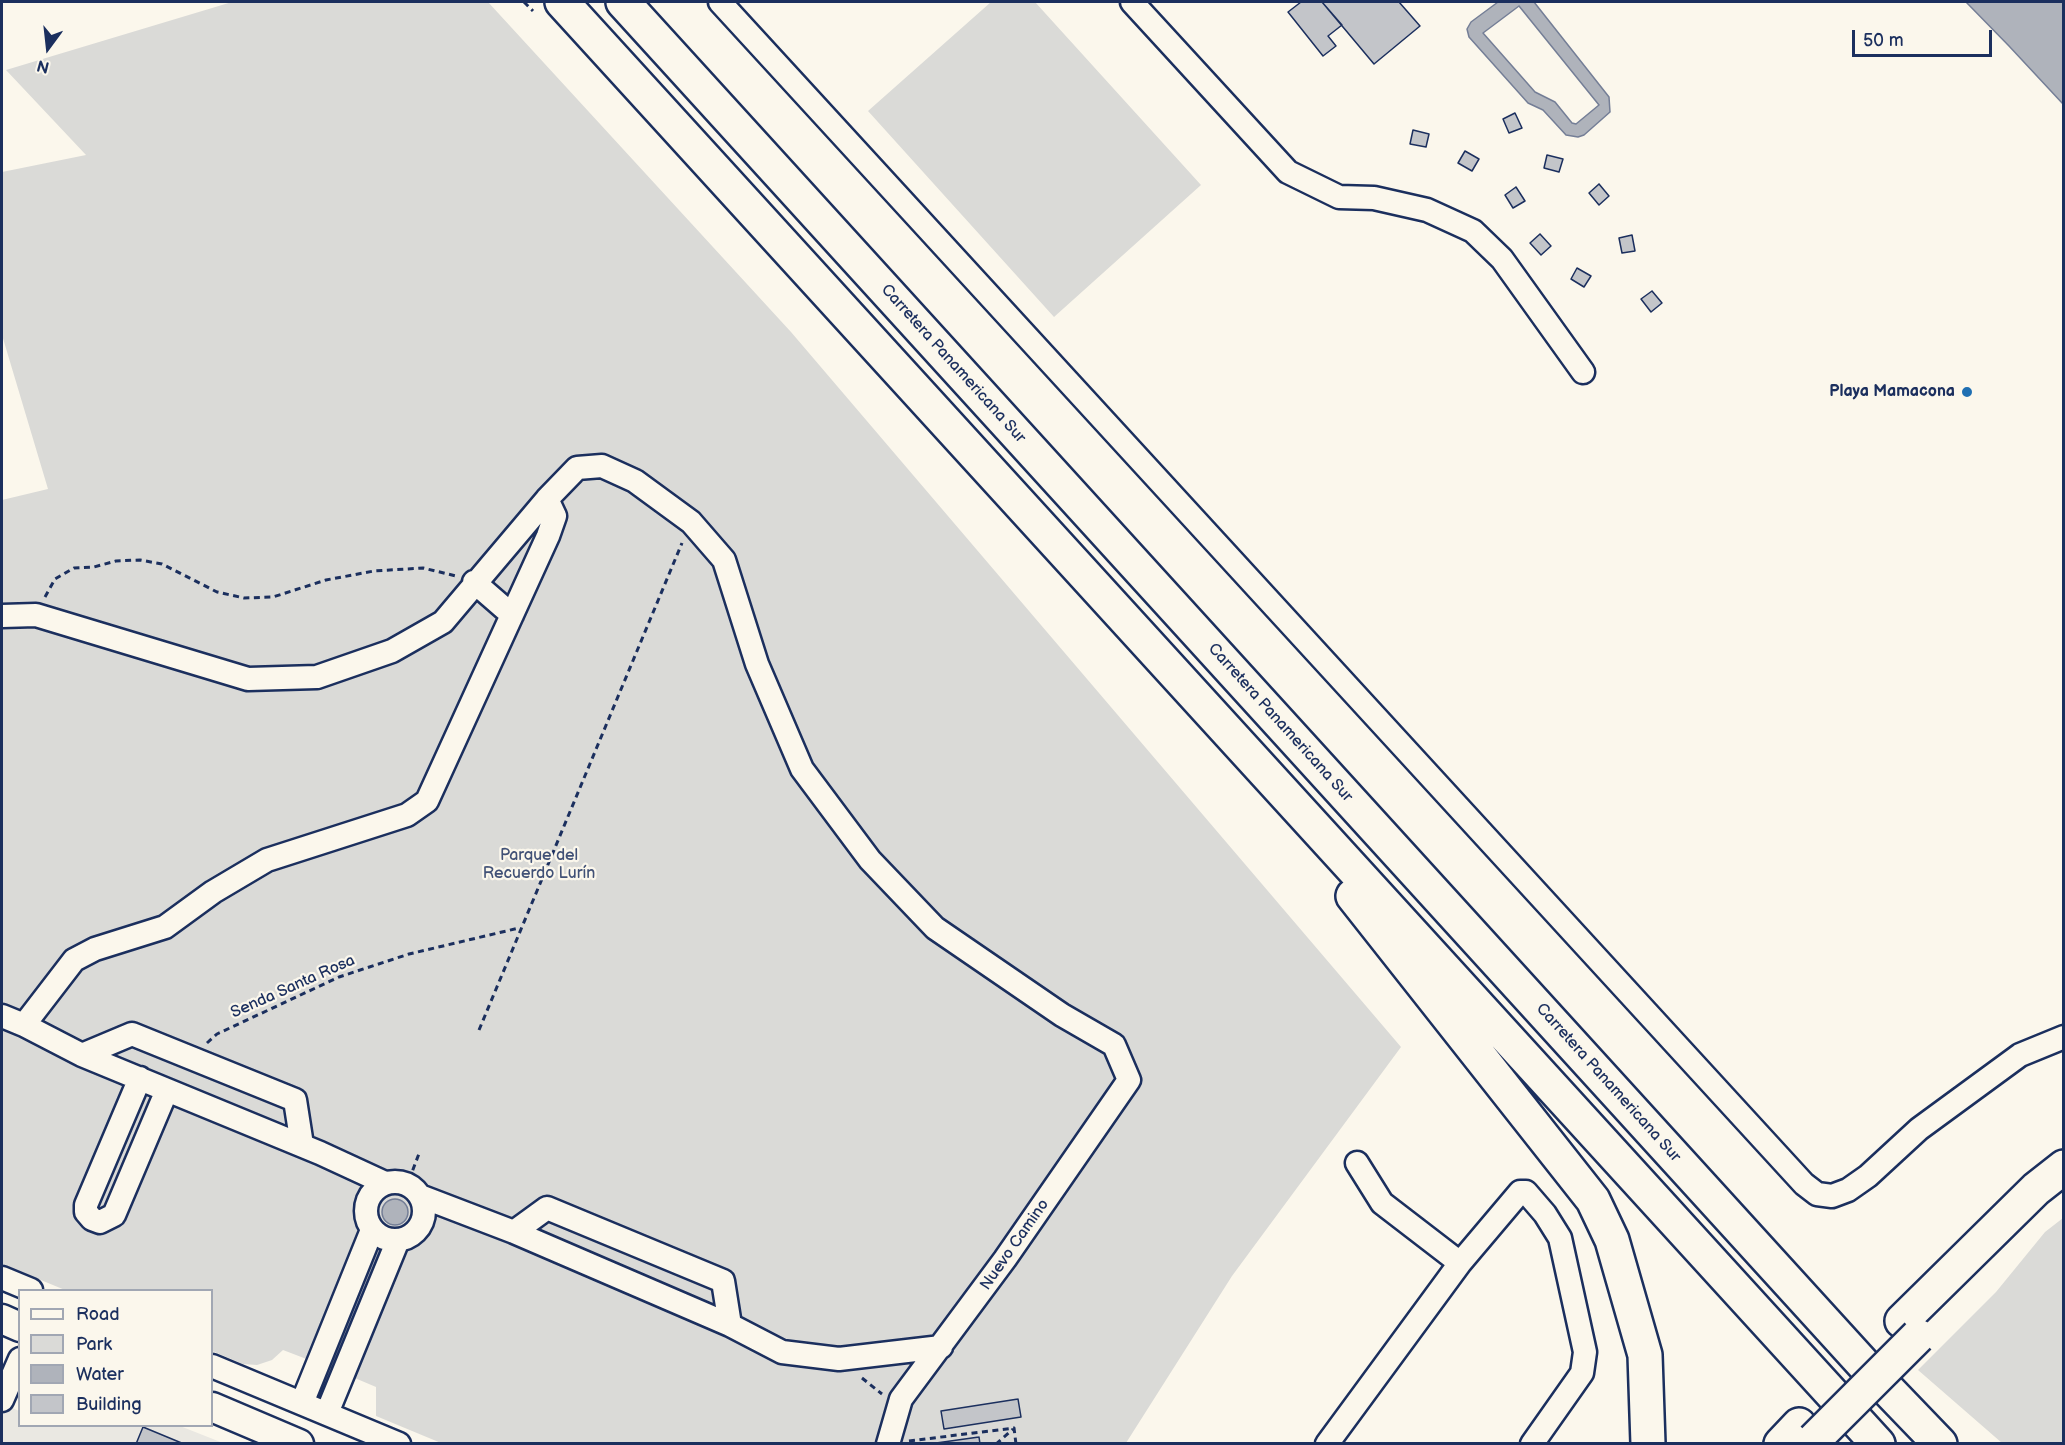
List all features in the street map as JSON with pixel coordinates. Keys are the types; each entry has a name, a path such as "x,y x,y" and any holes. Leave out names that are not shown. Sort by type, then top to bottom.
{"highway":[{"name":"Carretera Panamericana Sur","path":"623,2 1865,1366 1940,1443"},
{"path":"548,6 1268,774 1780,1339 1878,1443"},
{"path":"1268,774 1366,915 1565,1161 1593,1200 1612,1240 1645,1355 1648,1443"},
{"path":"1910,1329 2036,1189 2064,1167"},
{"path":"1798,1436 1910,1329 2064,1197"},
{"path":"1865,1366 1959,1443"}],"main road":[{"path":"2,1319 18,1325"},
{"path":"213,1407 299,1443"}],"street":[{"path":"1132,2 1288,172 1339,197 1374,198 1427,210 1473,231 1502,259 1583,372"},
{"path":"729,4 1804,1184 1817,1194 1832,1196 1848,1190 1868,1176 1919,1129 2011,1062 2064,1037"},
{"path":"2,616 36,615 248,679 317,677 392,651 443,622 474,582 547,499 578,468 602,466 635,481 691,522"},
{"path":"24,1025 74,960 95,949 165,927 213,892 267,860 407,814 427,801 555,516 547,499"},
{"name":"Nuevo Camino","path":"691,522 724,560 757,664 802,770 870,860 935,928 1062,1016 1114,1045 1129,1080 941,1347 900,1399 888,1443"},
{"path":"474,582 512,615"},
{"path":"2,1016 82,1054 514,1232 730,1325 782,1352 839,1359 941,1347"},
{"path":"82,1054 132,1034 295,1100 302,1145"},
{"path":"140,1078 86,1205 86,1212 92,1219 100,1222 114,1215 167,1090"},
{"path":"1357,1163 1382,1203 1460,1263"},
{"path":"377,1188 404,1188 424,1204 423,1223 410,1237 398,1240 385,1239 372,1230 368,1222 366,1203 377,1188"},
{"path":"1327,1443 1460,1263 1520,1192 1526,1192 1545,1214 1560,1238 1585,1352 1582,1373 1532,1443"},
{"path":"514,1232 547,1208 723,1281 730,1325"},
{"path":"302,1403 372,1230"},
{"path":"327,1413 398,1240"},
{"path":"2,1278 29,1289"},
{"path":"2,1400 18,1364"},
{"path":"213,1366 399,1443"}],"path":[{"path":"524,2 548,6"},
{"path":"479,1030 519,928 691,522"},
{"path":"36,615 55,579 74,568 94,567 116,561 140,560 162,564 217,592 244,598 273,597 326,580 374,571 423,568 474,582"},
{"name":"Senda Santa Rosa","path":"189,1058 217,1034 339,977 410,954 519,928"},
{"path":"404,1188 420,1151"},
{"path":"839,1359 898,1406"},
{"path":"888,1443 1014,1428"},
{"path":"996,1443 1014,1428"},
{"path":"1014,1428 1016,1443"}],"shaded area":[{"path":"2,1403 18,1411 18,1427 183,1427 223,1443 2,1443"}],"green space":[{"name":"Parque del Recuerdo Lurín","path":"232,2 488,2 791,332 1401,1047 1232,1276 1126,1443 441,1443 376,1416 376,1387 343,1373 283,1350 272,1360 257,1365 243,1364 213,1351 213,1289 63,1289 2,1264 2,500 48,489 2,335 2,172 86,155 6,70"},
{"path":"991,2 1035,2 1201,185 1054,317 868,111"},
{"path":"2063,1218 2063,1443 2002,1443 1918,1370 1996,1292 2045,1232"}],"water":[{"path":"1498,2 1534,2 1609,97 1610,112 1584,135 1578,137 1566,135 1543,110 1528,103 1469,37 1467,29 1471,22","holes":["1519,6 1599,105 1576,124 1572,123 1555,102 1535,92 1483,33"]},
{"path":"1966,2 2063,2 2063,104 2009,46"},
{"path":"395,1199 404,1203 408,1212 404,1221 395,1225 386,1221 382,1212 386,1203"},
{"path":"378,1242 385,1247 333,1368 327,1366"}],"building":[{"path":"1301,2 1322,2 1342,25 1328,36 1336,46 1323,56 1288,12"},
{"path":"1322,2 1399,2 1420,26 1374,64"},
{"path":"1515,113 1522,128 1509,133 1503,119"},
{"path":"1413,130 1429,134 1426,147 1410,144"},
{"path":"1465,151 1479,159 1472,171 1458,163"},
{"path":"1547,155 1563,159 1559,172 1544,168"},
{"path":"1599,184 1609,196 1599,205 1589,193"},
{"path":"1516,187 1525,201 1513,208 1505,195"},
{"path":"1540,234 1551,246 1541,255 1530,243"},
{"path":"1632,235 1635,251 1622,253 1619,238"},
{"path":"1577,268 1591,276 1584,287 1571,279"},
{"path":"1652,291 1662,303 1651,312 1641,299"},
{"path":"1018,1399 1021,1417 944,1429 941,1411"},
{"path":"143,1427 184,1444 136,1444"},
{"path":"979,1437 980,1444 929,1444"}],"place":[{"name":"Playa Mamacona","path":"1967,392"}]}
